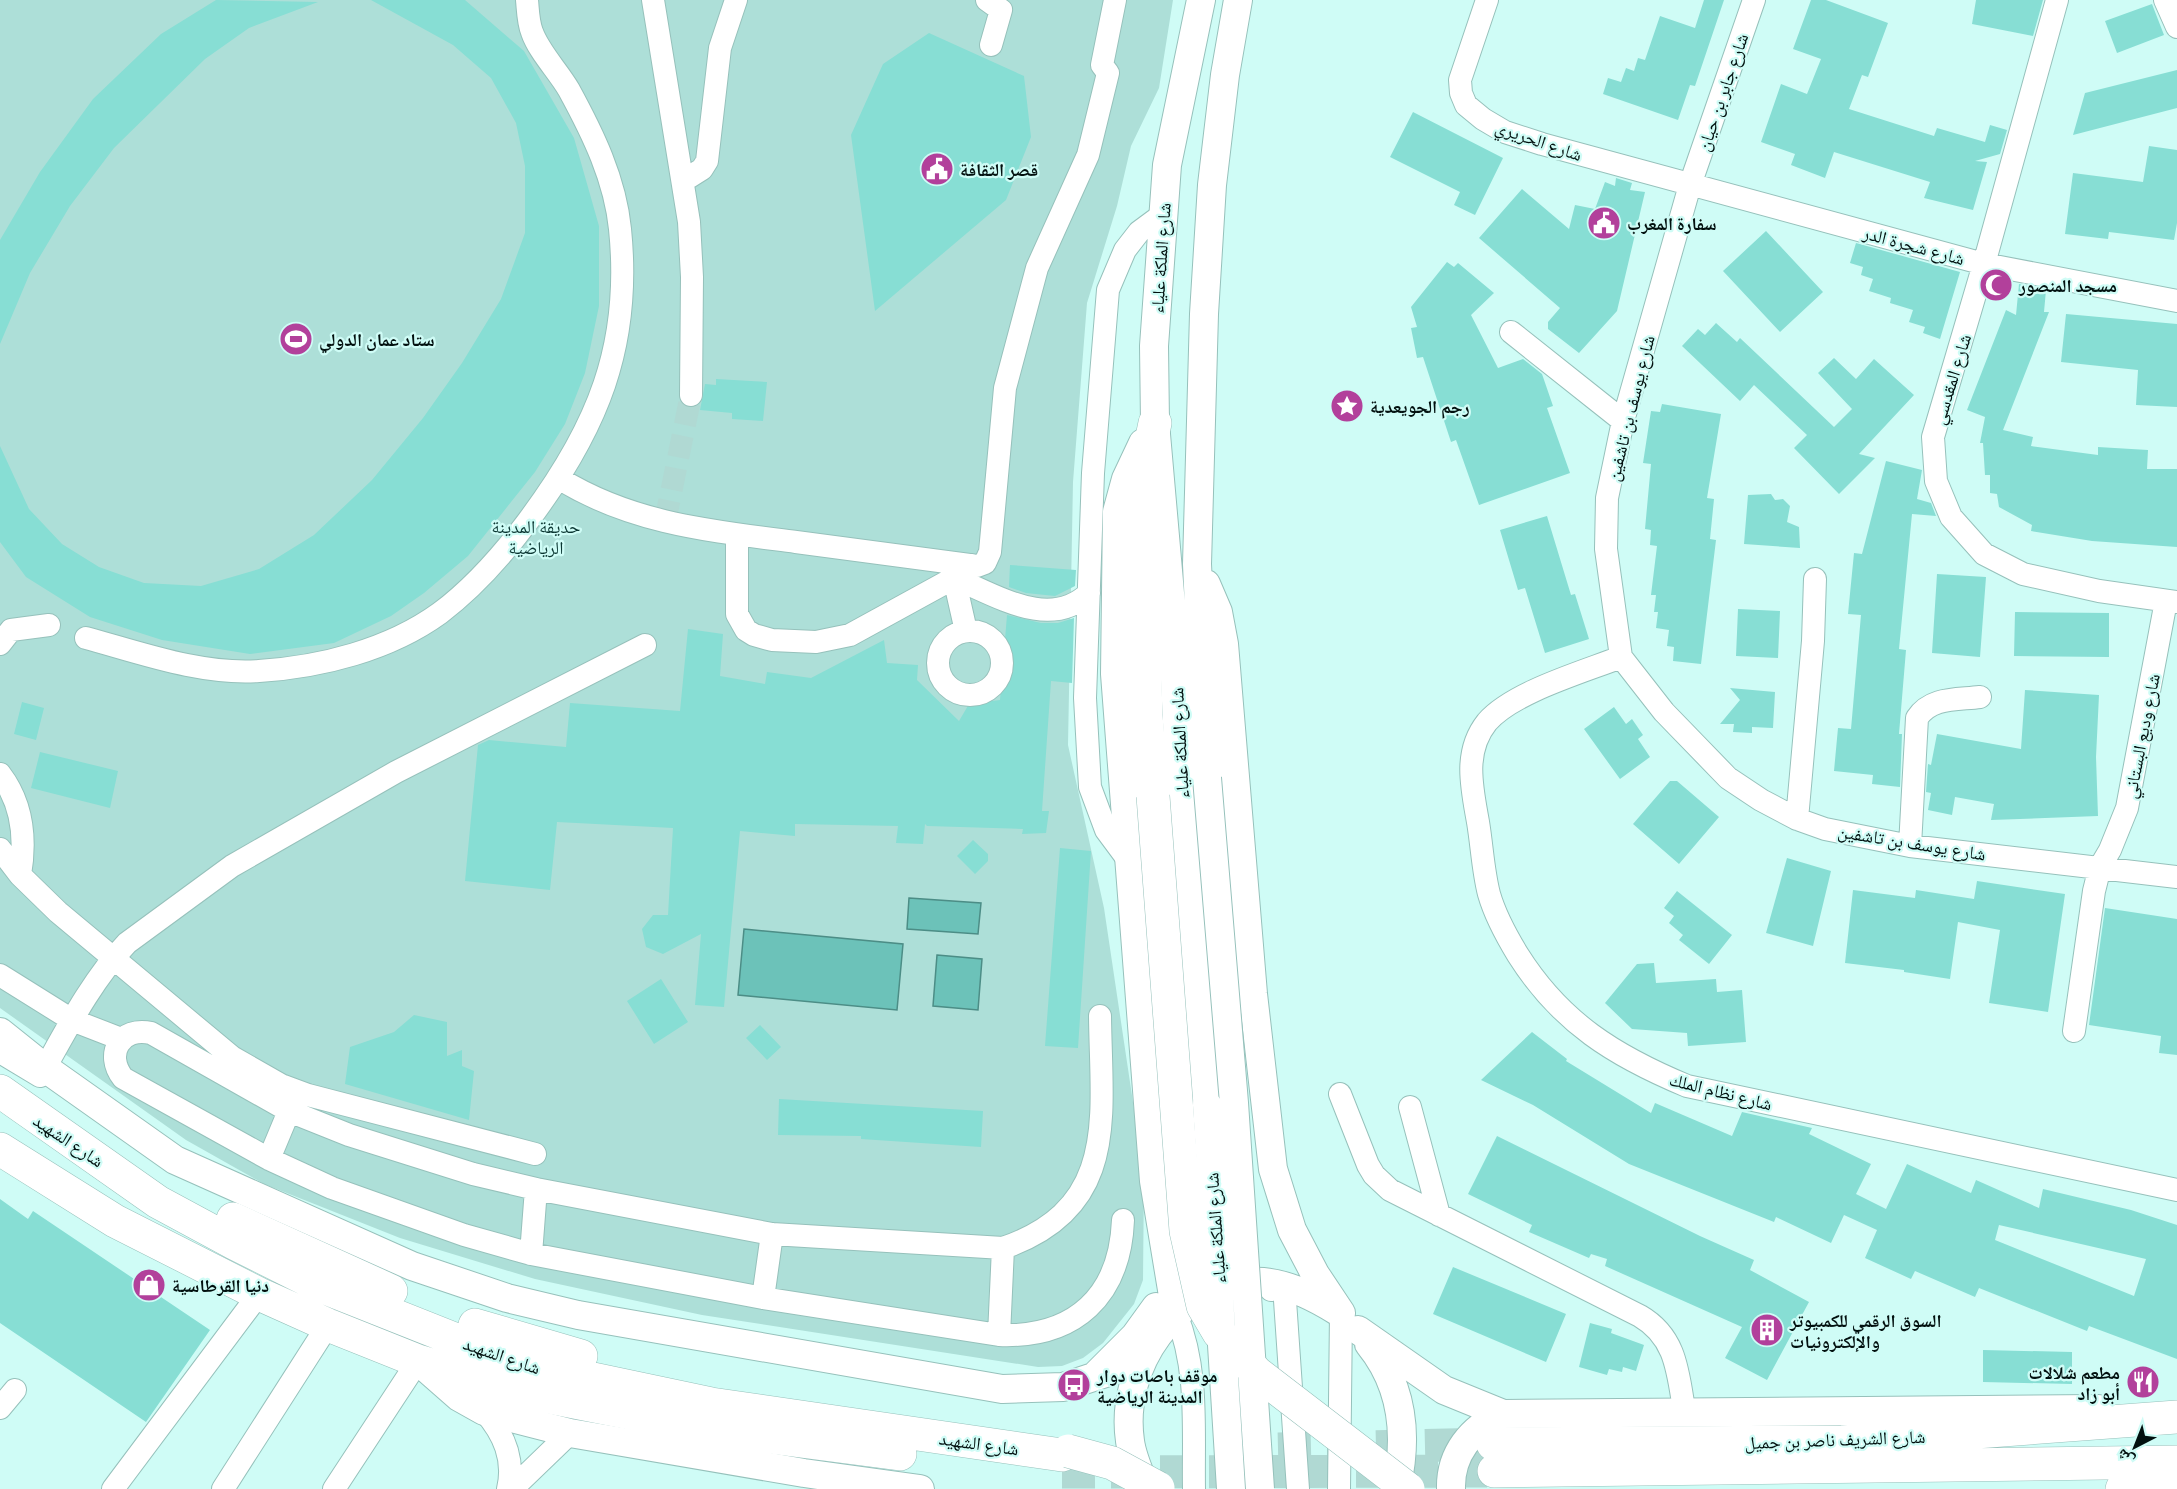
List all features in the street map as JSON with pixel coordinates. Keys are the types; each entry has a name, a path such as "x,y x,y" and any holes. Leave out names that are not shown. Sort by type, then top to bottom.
{"highway":[{"path":"1155,423 1140,495 1146,716 1180,786 1186,1231 1203,1306 1219,1333 1257,1373 1408,1489"},
{"name":"شارع الشهيد","path":"0,1091 158,1202 318,1285 512,1362 711,1404 1062,1463 711,1429 514,1390 418,1360 328,1325 259,1294 115,1221 0,1149"},
{"path":"83,1150 365,1281 489,1331 580,1356 749,1394 1090,1456 1133,1473 1159,1489"},
{"name":"شارع الشريف ناصر بن جميل","path":"1496,1443 1842,1442 2177,1417"},
{"name":"شارع الشريف ناصر بن جميل","path":"1496,1443 2177,1462"},
{"path":"2124,1489 2177,1475"}],"main road":[{"name":"شارع الملكة علياء","path":"1155,423 1154,346 1167,165 1201,0"},
{"name":"شارع الملكة علياء","path":"1231,1489 1207,1104 1180,786 1197,564 1204,314 1212,185 1225,75 1238,0"},
{"path":"1155,423 1126,479 1118,512 1115,674 1154,1181 1176,1314"},
{"path":"1197,564 1218,612 1224,644 1253,994 1273,1169 1292,1230 1315,1274 1350,1322 1380,1357 1395,1388 1403,1422 1403,1459 1396,1489"},
{"name":"شارع الملكة علياء","path":"1180,786 1234,1103 1260,1489"},
{"path":"0,1032 45,1068 176,1160 412,1266 507,1298 601,1319 1002,1389 1063,1387 1091,1380 1142,1361"},
{"path":"1154,1181 1179,1194 1206,1198 1243,1191 1273,1169"},
{"path":"1146,1489 1130,1442 1130,1401 1142,1361 1156,1337 1176,1314 1197,1297 1225,1285 1254,1281 1284,1286 1314,1296 1444,1390 1496,1443"},
{"path":"1091,1380 1135,1336 1171,1286"},
{"path":"418,1360 459,1397 484,1411 570,1433 802,1481 920,1489"},
{"path":"1496,1443 1685,1415 2099,1409 2177,1417"},
{"path":"1452,1489 1452,1473 1461,1447 1479,1427 1496,1443"}],"street":[{"path":"86,638 200,667 256,671 351,654 389,641 440,613 504,552 560,478 589,424 607,380 618,339 624,284 620,226 602,152 567,87 532,32 527,0"},
{"path":"653,0 683,181 692,277 691,395"},
{"path":"683,181 702,169 707,161 720,48 736,0"},
{"path":"987,0 1001,10 991,45"},
{"path":"736,535 737,614 746,630 763,638 816,642 850,635 963,572 985,563 989,556 1005,388 1037,268 1088,155 1108,73 1102,65 1115,0"},
{"name":"شارع الحريري","path":"1488,0 1460,80 1461,93 1466,105 1505,132 1690,185"},
{"name":"شارع جابر بن حيان","path":"1690,185 1754,0"},
{"name":"شارع المقدسي","path":"2056,0 1934,437 1936,481 1951,516 1984,554 2023,574 2099,591 2171,601"},
{"path":"2165,0 2177,27"},
{"name":"شارع شجرة الدر","path":"1690,185 1984,264 2177,301"},
{"name":"شارع يوسف بن تاشفين","path":"1690,185 1623,421 1607,498 1605,549 1621,657 1664,712 1728,778 1761,800 1797,819 1826,829 1910,846 2177,877"},
{"path":"1129,861 1106,830 1090,786 1085,698 1093,473 1108,290 1125,250 1139,232 1162,215"},
{"path":"1511,333 1623,421"},
{"path":"560,478 600,501 642,518 963,572 1037,611 1059,610 1078,604 1089,594"},
{"path":"963,572 966,631"},
{"path":"1797,819 1813,641 1815,579"},
{"name":"شارع وديع البستاني","path":"2074,1031 2100,867 2110,850 2127,808 2171,601"},
{"path":"0,644 10,630 49,625"},
{"path":"45,1068 72,1020 114,957 127,943 242,860 396,772 645,645"},
{"name":"شارع نظام الملك","path":"1621,657 1506,705 1486,723 1474,747 1470,773 1490,895 1508,939 1534,980 1566,1016 1604,1046 1644,1068 1687,1086 2177,1190"},
{"path":"1910,846 1917,718 1924,708 1936,702 1980,697"},
{"path":"0,774 16,802 22,826 24,851 20,875"},
{"path":"0,849 20,875 58,912 232,1056 281,1085 308,1095 535,1154"},
{"path":"0,975 72,1020 121,1039"},
{"path":"1100,1016 1102,1136 1089,1179 1077,1198 1053,1223 1024,1241 1003,1248 772,1234 536,1189 411,1156 289,1111 151,1033 141,1031 130,1033 121,1039 113,1059 116,1070 123,1078 269,1159 397,1214 531,1254 763,1298 999,1335 1023,1336 1047,1332 1069,1322 1089,1307 1104,1289 1116,1268 1122,1244 1123,1220"},
{"path":"0,1052 24,1068 90,1099"},
{"path":"1340,1094 1374,1175 1390,1190 1640,1316 1657,1328 1674,1354 1685,1415"},
{"path":"1410,1107 1439,1215"},
{"path":"269,1159 289,1111"},
{"path":"531,1254 536,1189"},
{"path":"763,1298 772,1234"},
{"path":"999,1335 1003,1248"},
{"path":"1240,1489 1229,1318 1231,1308 1244,1297 1284,1286 1298,1489"},
{"path":"113,1489 259,1294"},
{"path":"1176,1314 1187,1341 1192,1373 1194,1489"},
{"path":"1339,1489 1350,1322"},
{"path":"223,1489 328,1325"},
{"path":"334,1489 418,1360"},
{"path":"0,1408 15,1390"},
{"path":"484,1411 505,1442 510,1460 508,1489"},
{"path":"512,1489 570,1433"}],"green space":[{"name":"حديقة المدينة الرياضية","path":"0,0 1173,0 1159,88 1131,146 1117,206 1087,303 1073,482 1068,745 1104,908 1144,1176 1143,1280 1134,1304 1103,1343 1083,1358 1062,1366 1038,1367 702,1315 535,1279 400,1238 264,1184 186,1140 0,1008"}],"water":[{"path":"909,898 981,903 978,934 907,929"},
{"path":"744,929 903,944 897,1010 738,995"},
{"path":"937,955 982,959 978,1010 933,1006"}],"building":[{"path":"216,0 318,2 249,28 205,59 114,148 70,206 30,273 0,344 0,240 40,172 93,99 161,34"},
{"path":"371,0 465,0 524,51 574,138 599,226 599,306 585,373 565,424 535,472 468,556 424,593 391,616 334,643 250,654 162,640 90,617 26,577 0,542 0,446 29,509 62,544 99,567 144,583 201,586 259,569 314,535 372,480 423,418 462,363 501,299 525,233 525,166 516,123 491,78 453,45"},
{"path":"1704,0 1724,0 1695,86 1690,85 1678,120 1603,94 1608,78 1621,82 1626,68 1634,71 1638,58 1645,60 1660,16 1695,28"},
{"path":"1811,0 1826,0 1888,23 1868,77 1862,75 1849,109 1934,136 1937,128 1985,142 1990,125 2007,130 2000,154 1975,161 1987,162 1973,210 1924,198 1930,182 1834,152 1825,178 1791,165 1795,154 1761,142 1781,84 1807,94 1821,59 1793,49"},
{"path":"1976,0 2043,0 2033,36 1972,24"},
{"path":"2152,4 2164,35 2117,53 2105,21"},
{"name":"قصر الثقافة","path":"929,33 1024,76 1031,137 1006,200 875,311 851,135 883,64"},
{"path":"2177,70 2177,108 2073,135 2085,93"},
{"path":"1413,112 1503,158 1475,215 1454,205 1460,192 1390,157"},
{"path":"2149,146 2177,150 2177,223 2174,240 2109,232 2108,239 2065,234 2073,173 2143,182"},
{"path":"1616,178 1632,183 1630,190 1645,192 1617,311 1579,353 1548,329 1548,322 1560,308 1479,238 1522,189 1569,229 1575,205 1595,209 1605,182 1615,186"},
{"path":"1766,231 1823,292 1780,332 1723,271"},
{"path":"1856,243 1960,272 1940,339 1923,333 1925,327 1909,322 1913,310 1890,303 1891,298 1869,291 1873,279 1861,275 1863,267 1850,263"},
{"path":"1447,262 1454,267 1458,263 1494,293 1471,315 1498,368 1523,359 1542,374 1553,406 1547,408 1570,473 1479,505 1456,440 1451,442 1423,357 1417,358 1411,328 1417,327 1411,307"},
{"path":"2019,284 2046,290 2044,312 2049,312 2003,430 2033,437 2031,446 2098,455 2098,447 2148,450 2147,469 2177,469 2177,547 2092,541 2031,531 2032,525 1999,507 1997,494 1990,493 1990,475 1985,475 1983,443 1980,443 1985,417 1967,410 2006,310 2016,315"},
{"path":"2066,314 2177,324 2177,407 2136,405 2138,370 2061,362"},
{"path":"1716,323 1737,342 1740,338 1834,427 1852,409 1818,373 1834,358 1856,379 1874,359 1914,395 1859,454 1875,458 1839,494 1794,448 1807,435 1754,385 1740,401 1682,346 1698,329 1705,335"},
{"path":"716,379 767,382 763,421 732,419 732,413 700,410 705,384 716,385"},
{"path":"1662,404 1721,414 1707,498 1714,499 1710,539 1716,540 1701,664 1673,661 1674,647 1667,646 1669,630 1656,628 1658,612 1654,612 1656,595 1651,595 1657,546 1650,545 1651,530 1645,529 1651,464 1643,463 1651,411 1660,412"},
{"path":"1886,461 1922,470 1917,499 1931,503 1936,516 1912,514 1899,649 1906,650 1899,734 1902,734 1900,787 1872,784 1873,775 1834,771 1838,728 1851,729 1861,615 1848,614 1854,553 1862,554"},
{"path":"1771,494 1775,500 1783,499 1790,506 1787,522 1799,527 1800,548 1744,544 1748,495"},
{"path":"1547,516 1571,595 1575,594 1589,639 1545,653 1525,588 1518,590 1500,530"},
{"path":"1010,565 1076,570 1075,586 1055,596 1026,593 1009,587"},
{"path":"1937,574 1986,577 1980,657 1932,653"},
{"path":"1738,609 1780,611 1778,658 1736,656"},
{"path":"2015,612 2109,613 2109,657 2014,656"},
{"path":"1007,615 1041,623 1058,623 1074,618 1072,683 1051,681 1042,811 1049,811 1046,833 1022,834 1023,829 927,826 925,824 923,844 896,843 898,826 795,824 795,836 740,831 724,1007 695,1005 701,934 663,954 646,947 642,929 653,915 668,915 673,828 557,822 550,890 465,881 478,745 489,740 566,747 570,703 680,711 688,629 723,634 720,676 765,684 767,672 811,678 884,640 887,663 918,665 917,680 959,721 969,704 1000,700"},
{"path":"1730,688 1775,692 1773,728 1752,727 1752,733 1733,732 1734,724 1720,724 1740,700"},
{"path":"2025,690 2099,695 2096,757 2098,816 1991,820 1994,804 1955,797 1952,815 1928,810 1931,793 1926,792 1928,764 1931,765 1937,734 2021,749"},
{"path":"22,702 44,708 36,740 14,734"},
{"path":"1614,707 1626,724 1632,719 1643,735 1638,739 1650,757 1620,779 1584,729"},
{"path":"40,752 118,771 110,808 31,788"},
{"path":"1670,781 1677,781 1719,817 1679,864 1633,824"},
{"path":"973,840 988,854 988,861 975,874 957,856"},
{"path":"1060,848 1091,851 1078,1048 1045,1046"},
{"path":"1787,858 1831,871 1813,946 1766,933"},
{"path":"1977,881 2065,894 2048,1012 1989,1003 2000,930 1958,922 1950,979 1904,972 1904,970 1845,963 1853,890 1915,898 1916,890 1974,899"},
{"path":"1677,891 1732,935 1709,964 1679,940 1683,935 1669,923 1674,916 1664,908"},
{"path":"2105,908 2177,919 2177,1055 2159,1053 2161,1036 2089,1025"},
{"path":"1654,963 1656,983 1716,979 1717,992 1742,990 1746,1042 1688,1046 1687,1033 1632,1029 1605,1003 1637,964"},
{"path":"661,979 688,1022 654,1044 627,1001"},
{"path":"414,1015 447,1022 447,1056 462,1050 462,1066 474,1071 469,1120 345,1084 350,1047 394,1032"},
{"path":"760,1025 781,1047 767,1060 746,1038"},
{"path":"1532,1032 1567,1059 1566,1061 1651,1113 1655,1103 1732,1136 1742,1112 1812,1128 1809,1134 1871,1164 1856,1194 1886,1209 1907,1164 1971,1193 1976,1180 2039,1208 2043,1189 2131,1210 2177,1225 2177,1359 2089,1326 2087,1331 1979,1288 1975,1297 1915,1271 1911,1279 1865,1258 1877,1230 1844,1215 1831,1243 1776,1217 1774,1222 1629,1164 1533,1105 1481,1080","holes":["1999,1225 2146,1259 2134,1296 1995,1240"]},
{"path":"779,1099 983,1111 981,1147 861,1139 861,1136 778,1135"},
{"path":"1497,1136 1700,1236 1754,1260 1750,1270 1809,1302 1767,1380 1725,1358 1742,1327 1605,1266 1607,1259 1591,1254 1589,1258 1529,1232 1532,1225 1468,1194"},
{"path":"0,1199 28,1219 33,1211 210,1330 146,1422 0,1323"},
{"path":"1453,1267 1566,1314 1546,1362 1433,1314"},
{"path":"1590,1323 1612,1329 1611,1333 1644,1345 1636,1371 1623,1367 1622,1372 1609,1369 1607,1375 1579,1367"},
{"path":"1983,1350 2072,1352 2072,1384 1983,1382"}],"tunnel":[{"path":"665,522 691,395"},
{"path":"1278,1449 1491,1444"},
{"path":"1062,1472 1494,1471"}],"place":[{"name":"قصر الثقافة","path":"937,169"},
{"name":"سفارة المغرب","path":"1604,223"},
{"name":"مسجد المنصور","path":"1996,285"},
{"name":"ستاد عمان الدولي","path":"296,339"},
{"name":"رجم الجويعدية","path":"1347,406"},
{"name":"دنيا القرطاسية","path":"149,1285"},
{"name":"السوق الرقمي للكمبيوتر والإلكترونيات","path":"1767,1330"},
{"name":"مطعم شلالات أبو زاد","path":"2143,1382"},
{"name":"موقف باصات دوار المدينة الرياضية","path":"1074,1385"}]}
